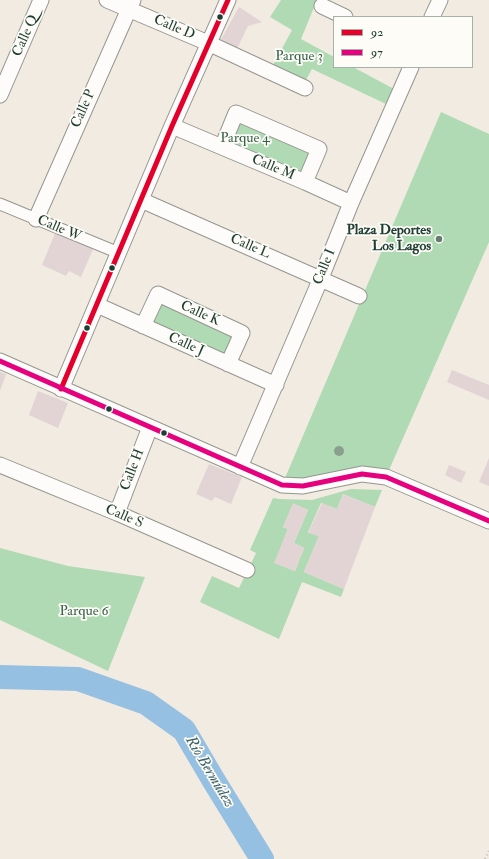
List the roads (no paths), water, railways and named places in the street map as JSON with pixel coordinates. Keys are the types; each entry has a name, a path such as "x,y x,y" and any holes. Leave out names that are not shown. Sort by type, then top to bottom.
{"street":[{"name":"Calle Q","path":"0,95 42,0"},
{"name":"Calle D","path":"107,0 131,5 305,88"},
{"path":"61,388 172,126 228,0"},
{"path":"432,16 440,0"},
{"name":"Calle P","path":"36,219 131,5"},
{"path":"322,6 343,16"},
{"name":"Calle I","path":"240,467 411,68"},
{"path":"222,147 236,113 319,149 305,182"},
{"name":"Calle M","path":"172,126 352,203"},
{"name":"Calle L","path":"141,200 359,296"},
{"name":"Calle W","path":"0,204 119,253"},
{"name":"Calle K","path":"143,326 158,294 242,332 228,364"},
{"name":"Calle J","path":"97,305 276,385"},
{"path":"0,361 282,485 303,486 362,474 386,477 489,521"},
{"name":"Calle H","path":"117,513 150,427"},
{"name":"Calle S","path":"0,465 117,513 247,570"}],"waterway":[{"name":"Río Bermúdez","path":"0,677 78,679 146,703 184,730 262,859"}],"place":[{"name":"Plaza Deportes Los Lagos","path":"439,239"}],"park label":[{"name":"Parque 3","path":"299,57"},
{"name":"Parque 4","path":"245,139"},
{"name":"Parque 6","path":"84,612"}]}
